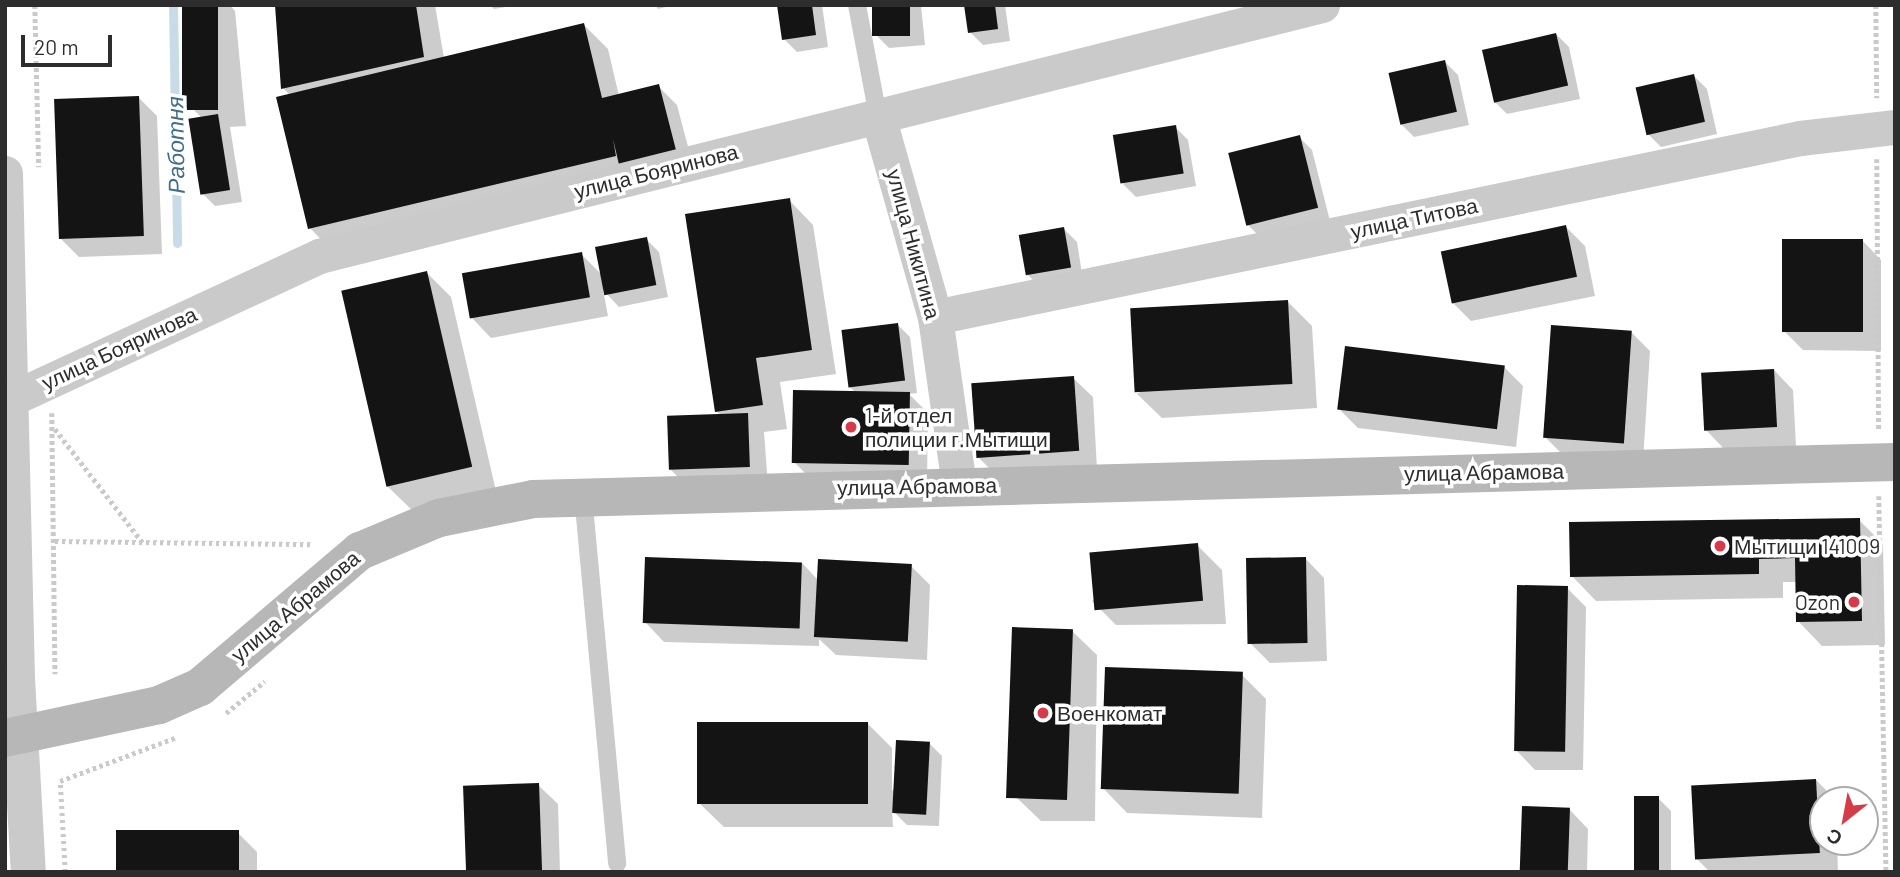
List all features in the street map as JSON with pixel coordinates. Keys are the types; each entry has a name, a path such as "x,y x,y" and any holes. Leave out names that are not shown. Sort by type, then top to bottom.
{"street":[{"name":"улица Бояринова","path":"11,399 319,256 1322,5"},
{"name":"улица Никитина","path":"878,116 935,317 958,486"},
{"name":"улица Титова","path":"935,317 1800,138 1886,128"},
{"path":"5,173 11,399 9,495 13,737 28,872"},
{"name":"улица Абрамова","path":"13,737 159,705 200,687 324,578 398,532 493,507 583,495 1884,464"}],"lane":[{"name":"улица Никитина","path":"857,5 878,116"},
{"path":"583,495 617,863"}],"path":[{"path":"1876,5 1886,128 1886,872"},
{"path":"55,674 55,429 145,545"},
{"path":"55,541 145,545 328,544"},
{"path":"221,715 272,674"},
{"path":"65,872 60,781 138,757 185,733"}],"building":[{"path":"182,5 218,5 218,110 182,110"},
{"path":"275,5 416,5 424,57 281,89"},
{"path":"777,5 812,5 816,35 782,40"},
{"path":"872,5 910,5 910,36 872,36"},
{"path":"964,5 995,5 998,29 968,33"},
{"path":"584,23 602,98 659,84 677,154 620,169 613,139 616,156 308,229 276,97"},
{"path":"1556,33 1568,86 1494,103 1482,50"},
{"path":"1445,60 1457,112 1400,125 1388,73"},
{"path":"1694,74 1705,122 1647,135 1636,87"},
{"path":"139,96 144,236 59,239 54,99"},
{"path":"218,114 230,190 200,195 188,119"},
{"path":"1176,125 1184,173 1120,183 1113,135"},
{"path":"1300,135 1318,208 1246,226 1228,153"},
{"path":"790,198 812,350 756,358 763,405 715,412 685,214"},
{"path":"1566,225 1577,277 1452,303 1441,252"},
{"path":"1064,227 1071,267 1026,275 1019,235"},
{"path":"647,237 656,285 604,295 595,247"},
{"path":"1782,239 1863,239 1863,332 1782,332"},
{"path":"582,252 590,297 470,318 462,273"},
{"path":"427,271 472,467 386,487 341,291"},
{"path":"1288,300 1292,384 1135,392 1130,308"},
{"path":"898,323 905,381 848,388 841,330"},
{"path":"1551,325 1632,331 1624,443 1543,438"},
{"path":"1345,346 1505,366 1497,429 1337,410"},
{"path":"1774,369 1777,427 1704,431 1701,373"},
{"path":"1074,376 1079,451 976,458 971,383"},
{"name":"1-й отдел полиции г.Мытищи","path":"793,390 910,392 909,465 792,463"},
{"path":"748,413 750,467 669,470 667,416"},
{"path":"1860,518 1862,621 1796,622 1795,558 1759,559 1759,574 1570,577 1569,522"},
{"path":"1198,543 1203,601 1094,610 1089,552"},
{"path":"645,557 802,562 800,628 643,623"},
{"path":"1306,557 1308,643 1248,644 1246,558"},
{"path":"818,559 912,564 908,642 814,637"},
{"path":"1517,585 1568,586 1565,752 1514,751"},
{"name":"Военкомат","path":"1012,627 1073,629 1067,800 1006,798"},
{"path":"1105,667 1243,672 1239,794 1101,789"},
{"path":"697,722 868,722 868,804 697,804"},
{"path":"896,740 930,742 926,815 892,813"},
{"path":"1816,779 1816,786 1809,786 1809,853 1695,859 1691,786"},
{"path":"539,783 542,872 466,872 463,786"},
{"path":"1634,796 1659,796 1659,872 1634,872"},
{"path":"1522,806 1570,808 1568,872 1520,872"},
{"path":"116,830 239,830 239,872 116,872"}],"waterway":[{"name":"Работня","path":"173,5 177,243"}],"place":[{"name":"1-й отдел полиции г.Мытищи","path":"851,427"},
{"name":"Мытищи 141009","path":"1720,546"},
{"name":"Ozon","path":"1854,602"},
{"name":"Военкомат","path":"1043,713"}]}
